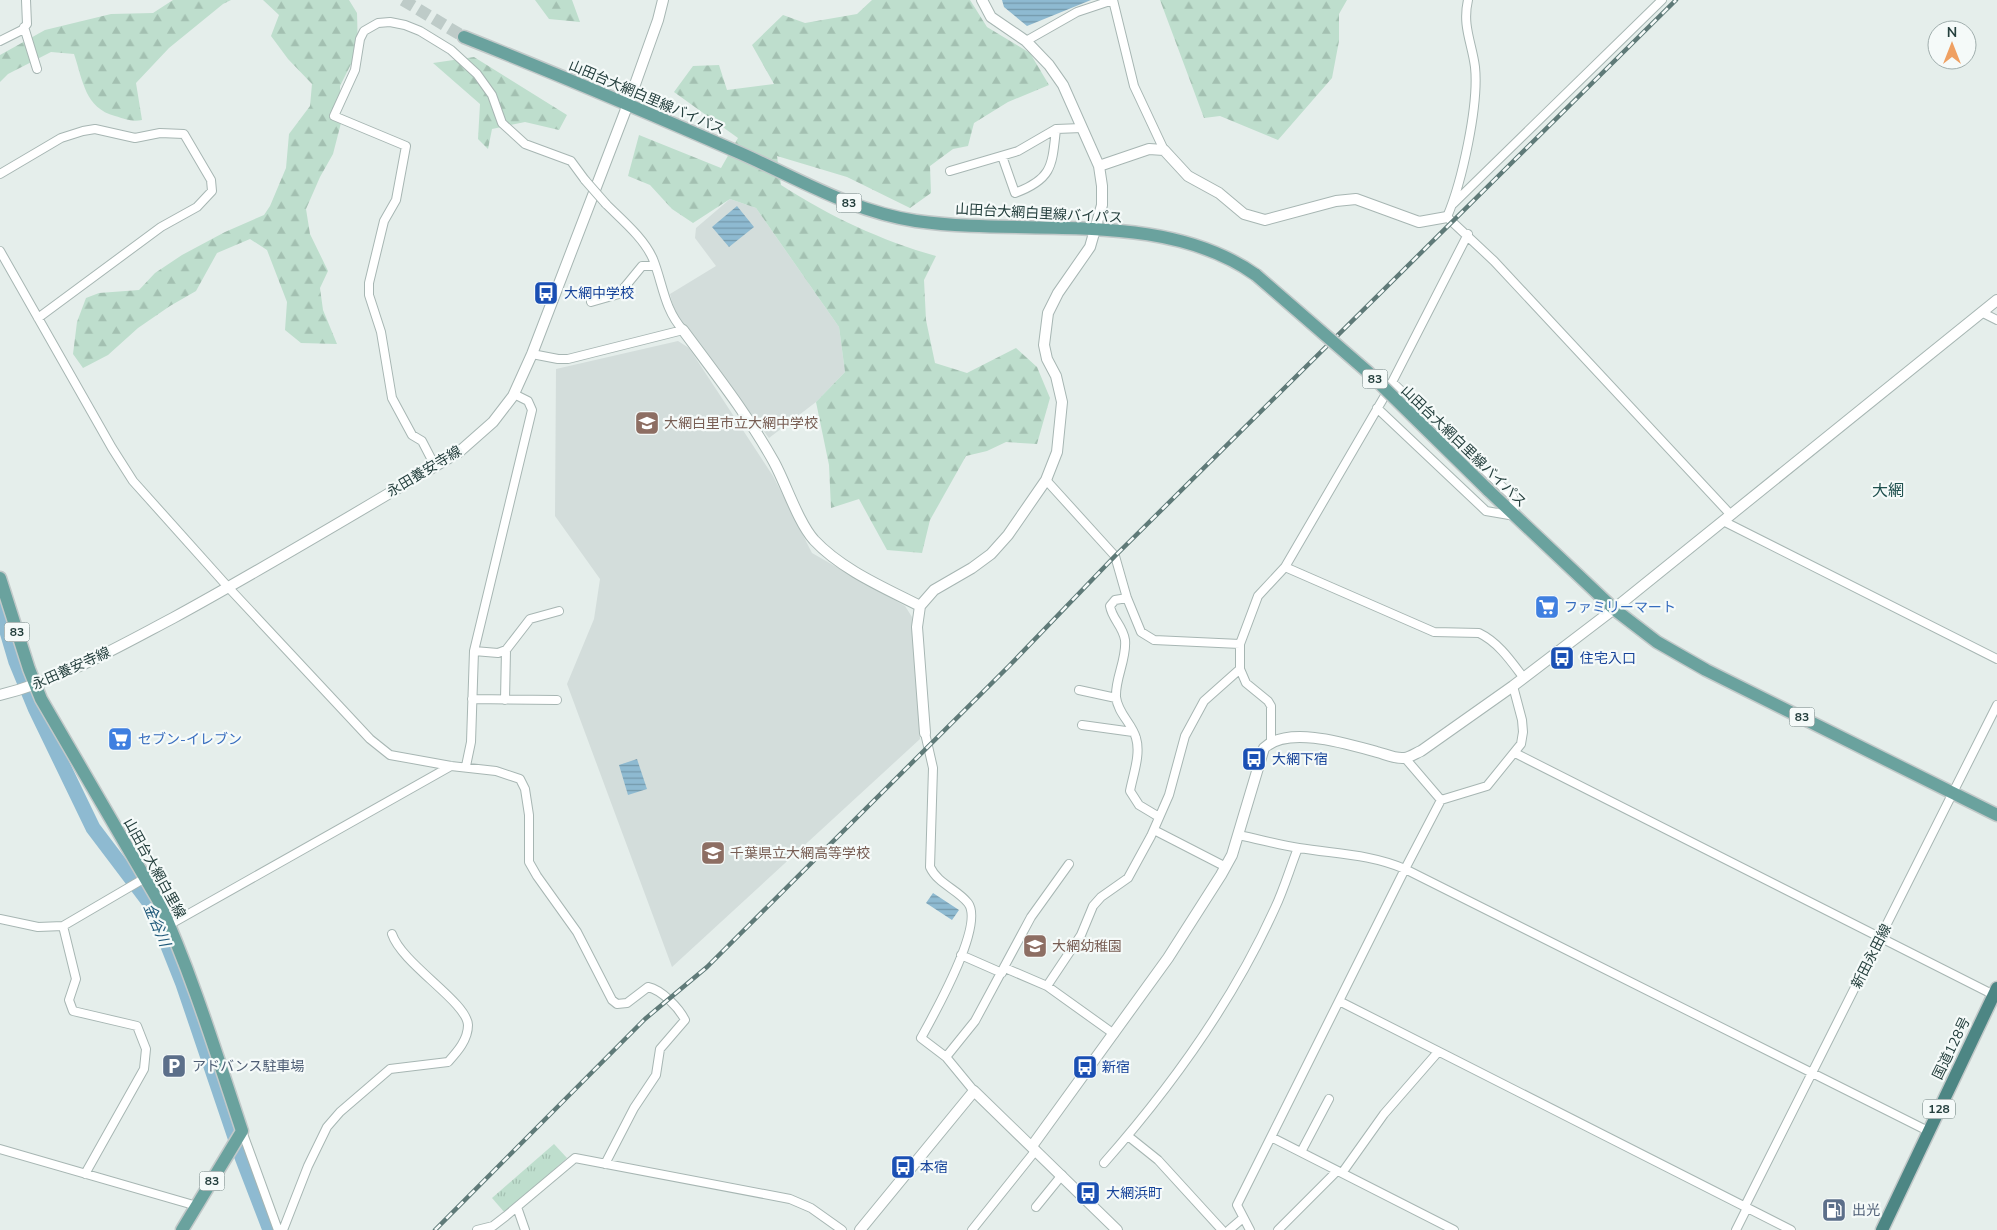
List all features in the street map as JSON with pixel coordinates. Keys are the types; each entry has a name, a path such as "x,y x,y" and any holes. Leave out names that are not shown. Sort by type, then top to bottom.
{"highway":[{"name":"国道128号","path":"1882,1230 1995,991"}],"main road":[{"name":"山田台大網白里線バイパス","path":"464,37 628,104 863,209 916,221 1004,228 1096,228 1194,244 1238,262 1256,275 1369,373 1488,490 1614,609 1657,642 1706,670 1997,814"},
{"name":"山田台大網白里線","path":"0,578 35,685 64,740 145,878 186,963 242,1131"},
{"name":"83","path":"182,1230 242,1131"}],"street":[{"path":"0,41 27,24 26,0"},
{"name":"永田養安寺線","path":"0,695 35,685 117,648 228,587 459,452 481,434 514,394 532,354 628,104 658,20 663,0"},
{"path":"982,0 991,17 1026,41 1049,65 1063,85 1099,166 1102,205 1090,247 1058,293 1048,313 1044,345 1047,359 1056,376 1062,402 1058,452 1046,480 1008,535 991,554 972,568 934,590 920,606 917,627 925,732 932,768 930,867 935,877 968,904 972,912 961,956 951,985 921,1038 946,1058 974,1091 1117,1230"},
{"path":"1026,41 1077,12 1113,0 1134,86 1164,150 1188,176 1220,193 1244,214 1265,220 1336,201 1356,198 1419,222 1447,217 1468,234 1727,518 1997,659"},
{"path":"1447,217 1453,204 1472,124 1475,68 1467,38 1465,13 1468,0"},
{"path":"1453,204 1662,0"},
{"path":"435,466 422,441 412,435 392,398 380,332 369,295 369,283 384,221 396,200 406,146 334,116 355,70 360,39 364,32 378,23 390,22 405,25 420,31 451,50 477,74 492,95 502,123 525,144 571,161 606,204 633,231 652,257 671,315 705,358 773,461 815,540 835,557 877,585 920,606"},
{"path":"24,27 37,69"},
{"path":"950,171 1018,151 1056,128 1082,128"},
{"path":"1002,156 1015,193 1028,188 1047,174 1053,155 1056,128"},
{"path":"0,174 61,138 95,129 135,138 160,133 184,134 211,180 212,191 197,207 161,227 38,318"},
{"path":"1099,166 1148,149 1164,150"},
{"path":"1271,742 1271,706 1268,701 1246,682 1240,669 1240,644 1258,596 1285,567 1378,408 1468,234"},
{"path":"0,251 112,448 133,480 228,587 370,739 390,755 450,766 466,766 506,773 520,779 525,789 529,815 529,862 578,932 612,1000 617,1004 627,1003 648,987 655,989 681,1012 684,1020 660,1050 656,1075 634,1108 605,1164"},
{"path":"591,302 619,294 642,266 655,266"},
{"path":"1405,758 1422,750 1513,686 1614,609 1997,300"},
{"path":"1983,313 1997,320"},
{"path":"532,354 558,359 568,358 683,330"},
{"path":"1378,408 1486,510 1515,516 1513,497 1392,382"},
{"path":"466,766 471,742 474,651 532,410 528,401 514,394"},
{"path":"1046,480 1115,556 1141,632 1154,640 1240,644"},
{"path":"1285,567 1434,632 1479,633 1486,636 1505,653 1524,678"},
{"path":"1128,598 1115,600 1110,606 1111,615 1120,625 1125,641 1116,698 1120,711 1136,737 1138,751 1130,791 1140,805 1160,817"},
{"path":"474,651 498,653 506,650 530,619 559,610"},
{"path":"505,700 506,650"},
{"path":"1047,986 1081,935 1093,906 1128,878 1160,817 1169,795 1185,736 1204,700 1240,669"},
{"path":"1250,1230 1237,1205 1405,869 1442,800 1487,786 1521,744 1523,732 1513,686"},
{"path":"1079,690 1116,698"},
{"path":"472,699 557,700"},
{"name":"新田永田線","path":"1736,1230 1811,1074 1997,705"},
{"path":"1082,726 1133,732"},
{"path":"974,1229 1034,1148 1168,958 1226,868 1264,748 1271,742 1282,738 1313,738 1336,741 1405,758 1442,800"},
{"path":"1515,753 1995,991"},
{"path":"169,925 450,766"},
{"path":"1154,830 1226,868"},
{"path":"1238,835 1298,848 1354,854 1385,860 1928,1131"},
{"path":"1104,1163 1128,1136 1188,1055 1234,988 1276,907 1298,848"},
{"path":"946,1058 975,1021 1004,971 1031,917 1069,864"},
{"path":"0,918 38,927 63,926 145,878"},
{"path":"63,926 76,979 69,1000 72,1011 138,1026 146,1049 144,1069 85,1174"},
{"path":"283,1230 308,1166 327,1127 340,1112 390,1069 448,1062 466,1036 468,1024 462,1011 405,956 392,934"},
{"path":"961,956 1047,986 1114,1034"},
{"path":"1339,1001 1791,1230"},
{"path":"1278,1230 1339,1172 1384,1114 1438,1052"},
{"path":"860,1230 974,1091"},
{"path":"1300,1152 1329,1100"},
{"path":"242,1131 278,1230"},
{"path":"1128,1136 1158,1160 1222,1230"},
{"path":"1271,1137 1454,1230"},
{"path":"0,1149 196,1206"},
{"path":"478,1230 493,1226 574,1158 790,1199 811,1208 842,1230"},
{"path":"1036,1207 1062,1175"},
{"path":"517,1207 525,1230"},
{"path":"1229,1230 1243,1218"}],"shaded area":[{"path":"730,199 756,208 839,327 845,372 816,402 769,438 675,313 670,294 716,266 695,238 696,228"},
{"name":"千葉県立大網高等学校","path":"678,341 689,348 773,476 812,553 905,606 912,617 920,739 672,967 567,684 594,619 600,579 555,516 556,369"}],"green space":[{"path":"173,0 231,0 223,4 169,48 136,83 142,120 122,118 97,107 91,100 83,83 74,54 51,52 8,74 0,82 0,55 45,30 111,14 153,13"},
{"path":"263,0 349,0 357,13 358,50 340,86 341,123 333,154 320,177 306,209 310,234 328,271 320,288 323,310 337,344 301,343 285,330 287,302 267,250 250,239 217,253 196,291 138,328 108,355 83,368 73,354 77,322 86,298 99,293 139,290 155,273 182,255 225,232 264,215 270,206 286,168 289,134 310,106 312,84 288,59 271,36 279,15"},
{"path":"535,0 572,0 580,22 549,19"},
{"path":"872,0 970,0 987,27 1030,53 1049,85 1008,102 974,123 968,146 953,149 930,166 931,193 910,208 847,177 777,156 781,185 856,227 936,256 924,280 926,320 935,363 967,373 1016,348 1037,367 1050,398 1037,444 1006,442 987,451 966,456 930,520 922,553 887,550 859,499 831,508 829,465 816,402 845,372 839,327 756,208 730,199 693,223 672,209 650,185 628,176 639,135 721,168 738,138 674,92 693,66 719,65 727,90 774,84 752,45 783,15 805,23 857,14"},
{"path":"1160,0 1347,0 1339,14 1339,41 1332,78 1278,140 1220,116 1204,118"},
{"path":"474,57 567,115 559,130 525,122 492,129 488,149 478,139 480,104 433,63"},
{"path":"554,1144 567,1158 505,1213 492,1198"}],"water":[{"path":"1002,0 1091,0 1027,26 1004,7"},
{"path":"737,206 754,227 729,247 712,227"},
{"path":"637,759 647,789 628,795 619,765"},
{"path":"933,893 959,910 952,920 926,903"}],"waterway":[{"name":"金谷川","path":"0,608 16,662 35,708 93,828 152,906 183,984 240,1152 270,1230"}],"tunnel":[{"path":"403,0 464,37"}],"railway":[{"path":"435,1230 645,1019 707,967 1009,666 1115,556 1676,0"}],"place":[{"name":"大網中学校","path":"546,293"},
{"name":"大網白里市立大網中学校","path":"647,423"},
{"name":"ファミリーマート","path":"1547,607"},
{"name":"住宅入口","path":"1562,658"},
{"name":"セブン-イレブン","path":"120,739"},
{"name":"大網下宿","path":"1254,759"},
{"name":"千葉県立大網高等学校","path":"713,853"},
{"name":"大網幼稚園","path":"1035,946"},
{"name":"アドバンス駐車場","path":"174,1066"},
{"name":"新宿","path":"1085,1067"},
{"name":"本宿","path":"903,1167"},
{"name":"大網浜町","path":"1088,1193"},
{"name":"出光","path":"1834,1210"}],"district":[{"name":"大網","path":"1888,490"}]}
